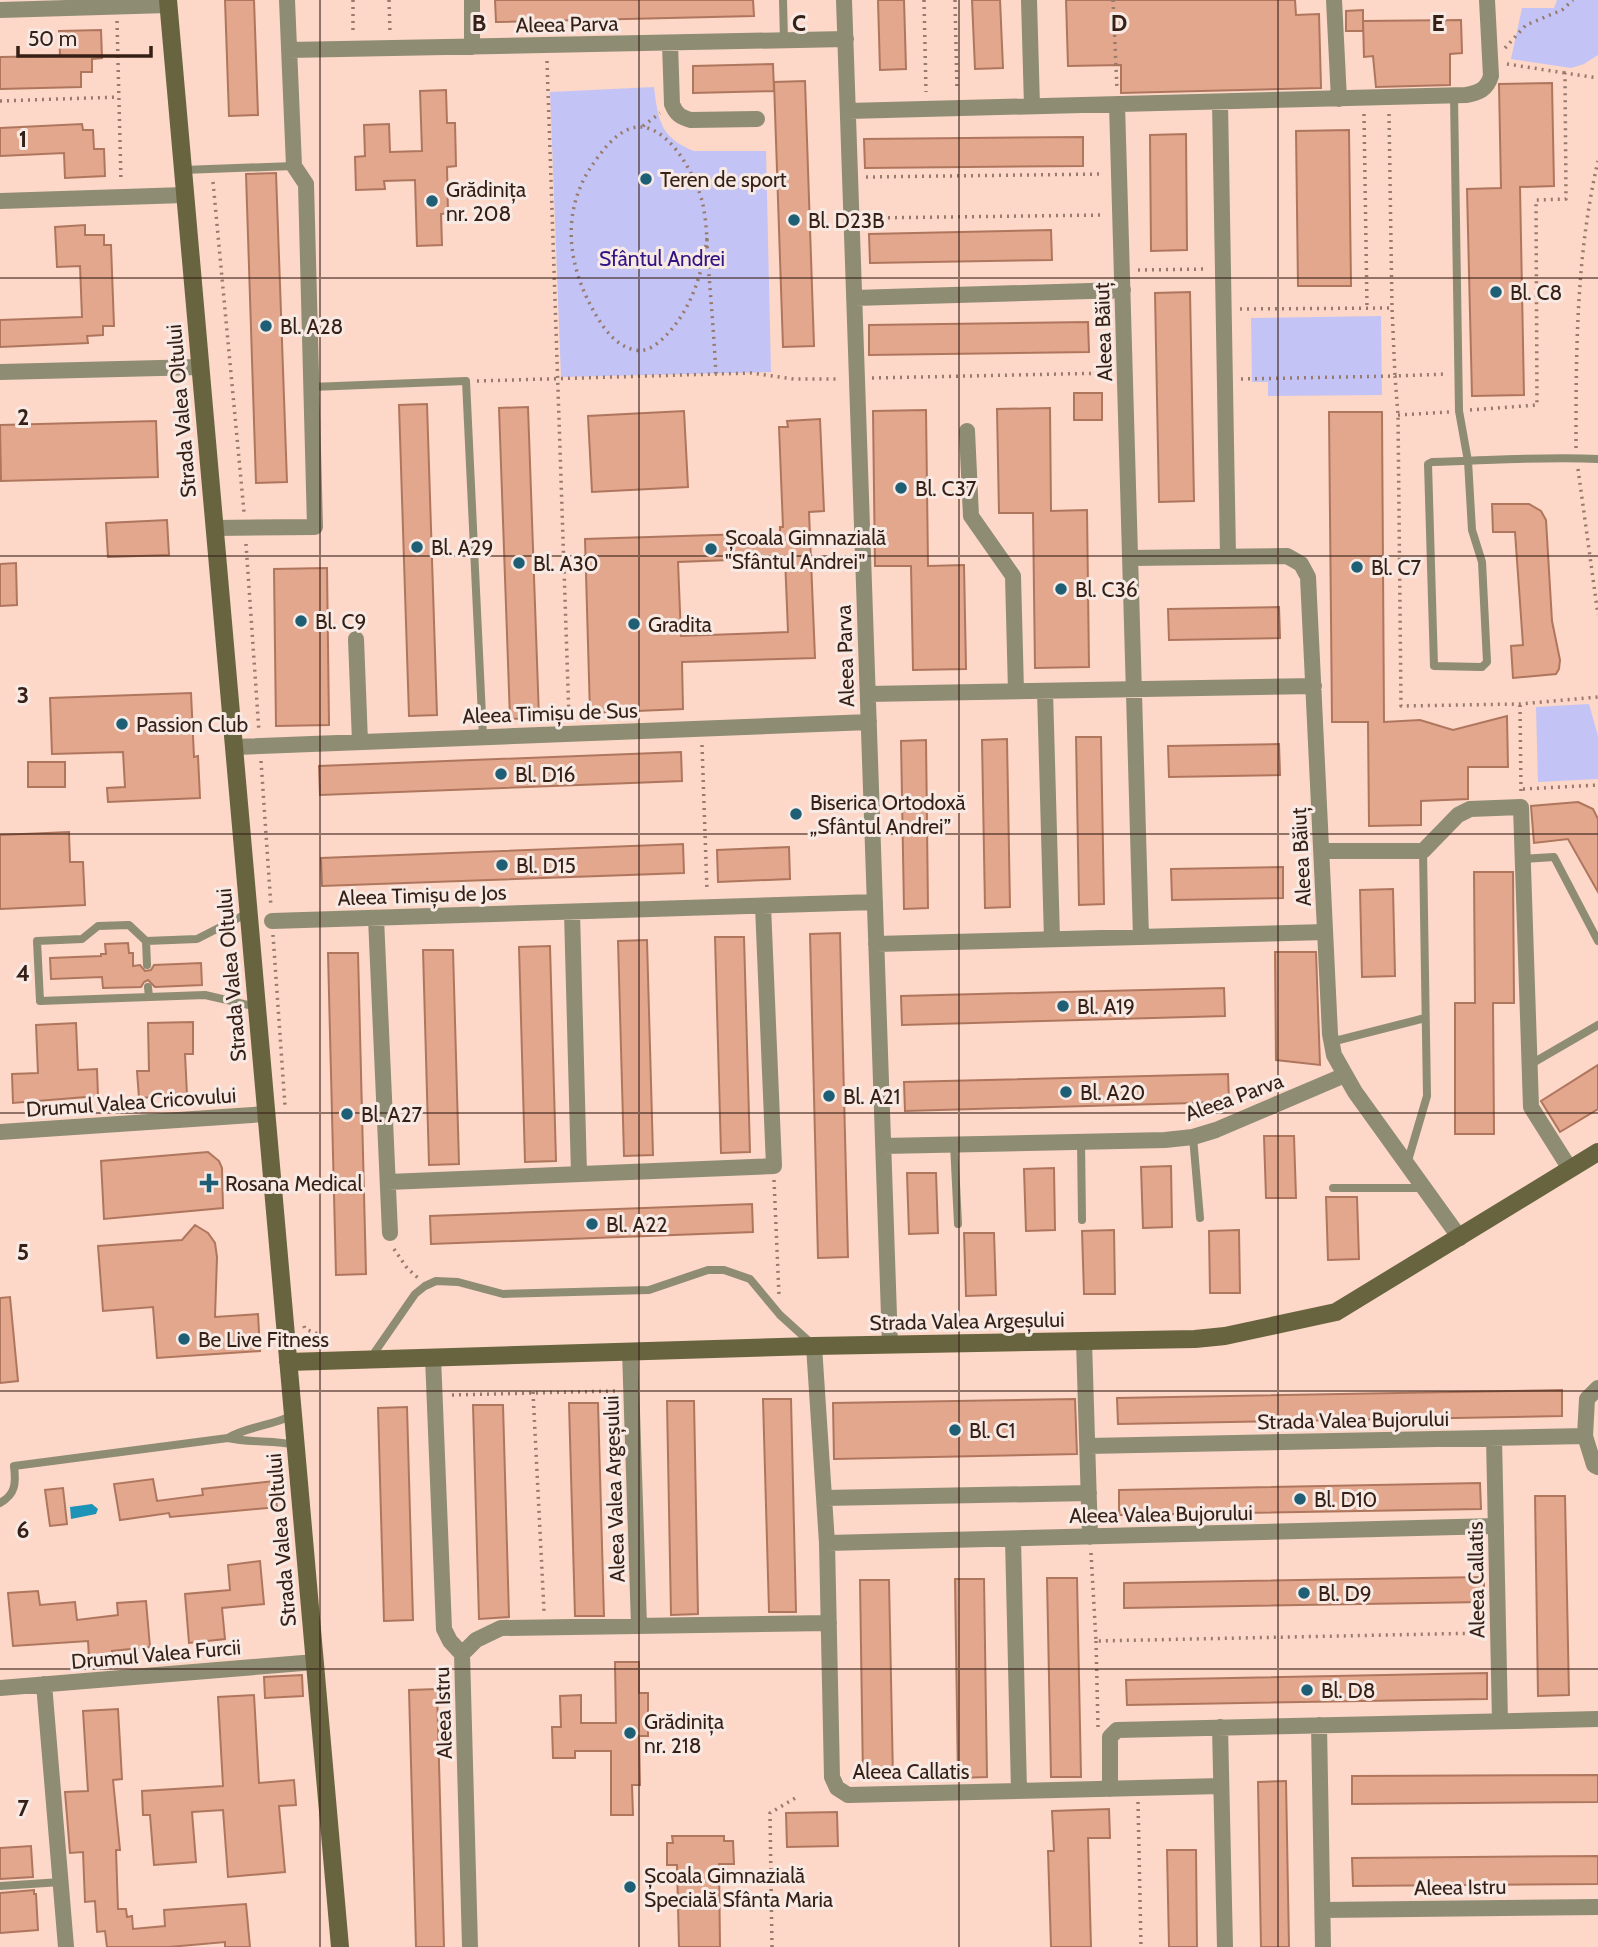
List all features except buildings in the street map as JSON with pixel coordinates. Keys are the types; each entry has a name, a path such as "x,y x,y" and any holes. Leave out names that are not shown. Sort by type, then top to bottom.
{"main road":[{"name":"Strada Valea Oltului","path":"168,3 340,1947"},
{"name":"Strada Valea Argeșului","path":"288,1362 814,1346 1210,1338 1321,1317 1350,1305 1598,1152"}],"street":[{"path":"214,528 315,527 306,184 294,166 287,0"},
{"path":"472,0 472,47"},
{"name":"Aleea Parva","path":"844,0 890,1345"},
{"path":"1029,0 1032,106"},
{"path":"1334,0 1339,99"},
{"path":"848,111 1474,94 1488,85 1492,62 1488,0"},
{"path":"0,10 168,3"},
{"name":"Aleea Parva","path":"289,50 846,38"},
{"path":"670,43 672,104 675,112 682,118 691,120 757,118"},
{"path":"1220,102 1228,556"},
{"name":"Aleea Băiuț","path":"1117,104 1141,937"},
{"path":"0,201 185,195"},
{"path":"854,298 1123,290"},
{"path":"0,372 200,368"},
{"path":"967,431 971,516 1013,576 1016,691"},
{"name":"Aleea Băiuț","path":"1131,558 1287,556 1301,564 1308,577 1331,1042 1334,1055 1345,1075 1406,1166 1460,1238"},
{"path":"356,639 360,742"},
{"path":"868,694 1314,685"},
{"path":"1045,691 1052,939"},
{"name":"Aleea Timișu de Sus","path":"234,747 869,722"},
{"path":"1322,851 1423,852 1458,815 1470,809 1521,807 1531,1107 1570,1169"},
{"name":"Aleea Timișu de Jos","path":"272,921 875,902"},
{"path":"388,1182 774,1166 763,906"},
{"path":"572,912 579,1174"},
{"path":"376,918 390,1233"},
{"name":"Aleea Băiuț","path":"876,944 1325,932"},
{"name":"Aleea Parva","path":"883,1146 1166,1140 1194,1136 1216,1130 1345,1075"},
{"name":"Drumul Valea Cricovului","path":"0,1132 266,1114"},
{"path":"1084,1341 1090,1537"},
{"name":"Aleea Callatis","path":"814,1346 827,1543 832,1777 836,1788 848,1795 1221,1786"},
{"name":"Aleea Valea Argeșului","path":"630,1351 639,1626"},
{"name":"Aleea Istru","path":"433,1357 444,1629 450,1641 462,1654 470,1947"},
{"path":"1598,1388 1587,1399 1585,1436 1594,1465 1598,1467"},
{"name":"Strada Valea Bujorului","path":"1088,1446 1585,1436"},
{"name":"Aleea Callatis","path":"1494,1438 1500,1721"},
{"name":"Aleea Valea Bujorului","path":"824,1498 1089,1493"},
{"name":"Aleea Valea Bujorului","path":"827,1543 1496,1526"},
{"path":"1013,1539 1019,1791"},
{"path":"462,1654 476,1640 501,1628 829,1623"},
{"name":"Drumul Valea Furcii","path":"0,1688 315,1661"},
{"path":"44,1684 66,1947"},
{"path":"1110,1789 1110,1737 1112,1732 1117,1730 1598,1719"},
{"path":"1319,1725 1323,1947"},
{"path":"1220,1727 1225,1947"},
{"name":"Aleea Istru","path":"1323,1910 1598,1907"}],"lane":[{"path":"783,0 784,40"},
{"path":"1454,96 1459,411 1468,461 1472,530 1482,562 1488,662 1482,667 1438,668 1433,662 1426,468 1432,462 1468,461 1576,458 1598,459"},
{"path":"183,170 294,166"},
{"path":"311,387 466,381 483,737"},
{"path":"1406,1166 1427,1096 1423,852"},
{"path":"1522,859 1555,857 1598,941"},
{"path":"146,941 197,939 248,914"},
{"path":"147,965 146,941 129,925 97,926 82,939 37,940 40,1001 205,995 257,1007"},
{"path":"148,987 149,997"},
{"path":"1331,1042 1425,1018"},
{"path":"1530,1064 1598,1025"},
{"path":"1194,1136 1200,1218"},
{"path":"1081,1141 1082,1220"},
{"path":"954,1144 958,1224"},
{"path":"1333,1188 1423,1188"},
{"path":"370,1359 409,1301 425,1286 436,1281 448,1281 503,1294 649,1290 708,1270 724,1270 750,1279 780,1315 814,1346"},
{"path":"228,1438 239,1432 281,1422 293,1415"},
{"path":"0,1503 13,1493 16,1483 14,1466 228,1438 296,1446"},
{"path":"0,1886 61,1882"}],"path":[{"path":"353,0 354,49"},
{"path":"389,0 390,48"},
{"path":"923,0 926,108"},
{"path":"955,0 957,107"},
{"path":"1114,0 1117,104"},
{"path":"1492,62 1526,24 1562,10 1573,0"},
{"path":"117,7 122,198"},
{"path":"546,45 569,734"},
{"path":"1492,62 1598,78"},
{"path":"1388,98 1392,308 1398,415 1537,405 1536,200 1566,199 1565,73"},
{"path":"0,101 119,97"},
{"path":"1364,99 1367,308"},
{"path":"707,238 704,260 694,292 679,321 668,335 646,350 635,351 622,345 607,331 583,292 576,274 570,240 572,217 580,188 611,141 632,127 653,129 663,135 680,156 695,184 705,217 707,238 716,374"},
{"path":"1598,161 1581,256 1576,352 1576,458 1598,615"},
{"path":"211,169 245,528 286,1116"},
{"path":"850,177 1119,173"},
{"path":"852,218 1121,215"},
{"path":"1122,271 1223,269"},
{"path":"1224,310 1392,308"},
{"path":"466,381 751,373 794,379 1126,373"},
{"path":"1225,379 1457,373"},
{"path":"1520,705 1521,807"},
{"path":"701,729 708,908"},
{"path":"1521,789 1598,785"},
{"path":"774,1166 780,1315"},
{"path":"390,1233 401,1261 425,1286"},
{"path":"302,1320 305,1329 321,1335 321,1361"},
{"path":"435,1396 631,1390"},
{"path":"533,1392 544,1628"},
{"path":"1090,1537 1098,1735"},
{"path":"1096,1641 1498,1632"},
{"path":"1138,1788 1141,1947"},
{"path":"772,1947 770,1813 797,1797"}],"green space":[{"path":"1557,0 1598,0 1598,55 1571,68 1511,59 1522,8 1554,8"},
{"name":"Sfântul Andrei","path":"654,87 659,118 667,133 683,146 694,151 766,151 771,372 561,377 550,92"},
{"path":"1381,316 1382,395 1268,396 1268,382 1252,382 1251,318"},
{"path":"1589,704 1598,736 1598,779 1538,782 1536,707"}],"shaded area":[{"path":"92,1504 98,1509 96,1514 71,1519 70,1507"}],"place":[{"name":"Teren de sport","path":"646,179"},
{"name":"Grădinița nr. 208","path":"432,201"},
{"name":"Bl. D23B","path":"794,220"},
{"name":"Bl. C8","path":"1496,292"},
{"name":"Bl. A28","path":"266,326"},
{"name":"Bl. C37","path":"901,488"},
{"name":"Bl. A29","path":"417,547"},
{"name":"Școala Gimnazială \"Sfântul Andrei\"","path":"711,549"},
{"name":"Bl. A30","path":"519,563"},
{"name":"Bl. C7","path":"1357,567"},
{"name":"Bl. C36","path":"1061,589"},
{"name":"Bl. C9","path":"301,621"},
{"name":"Gradita","path":"634,624"},
{"name":"Passion Club","path":"122,724"},
{"name":"Bl. D16","path":"501,774"},
{"name":"Biserica Ortodoxă „Sfântul Andrei”","path":"796,814"},
{"name":"Bl. D15","path":"502,865"},
{"name":"Bl. A19","path":"1063,1006"},
{"name":"Bl. A20","path":"1066,1092"},
{"name":"Bl. A21","path":"829,1096"},
{"name":"Bl. A27","path":"347,1114"},
{"name":"Rosana Medical","path":"209,1183"},
{"name":"Bl. A22","path":"592,1224"},
{"name":"Be Live Fitness","path":"184,1339"},
{"name":"Bl. C1","path":"955,1430"},
{"name":"Bl. D10","path":"1300,1499"},
{"name":"Bl. D9","path":"1304,1593"},
{"name":"Bl. D8","path":"1307,1690"},
{"name":"Grădinița nr. 218","path":"630,1733"},
{"name":"Școala Gimnazială Specială Sfânta Maria","path":"630,1887"}]}
